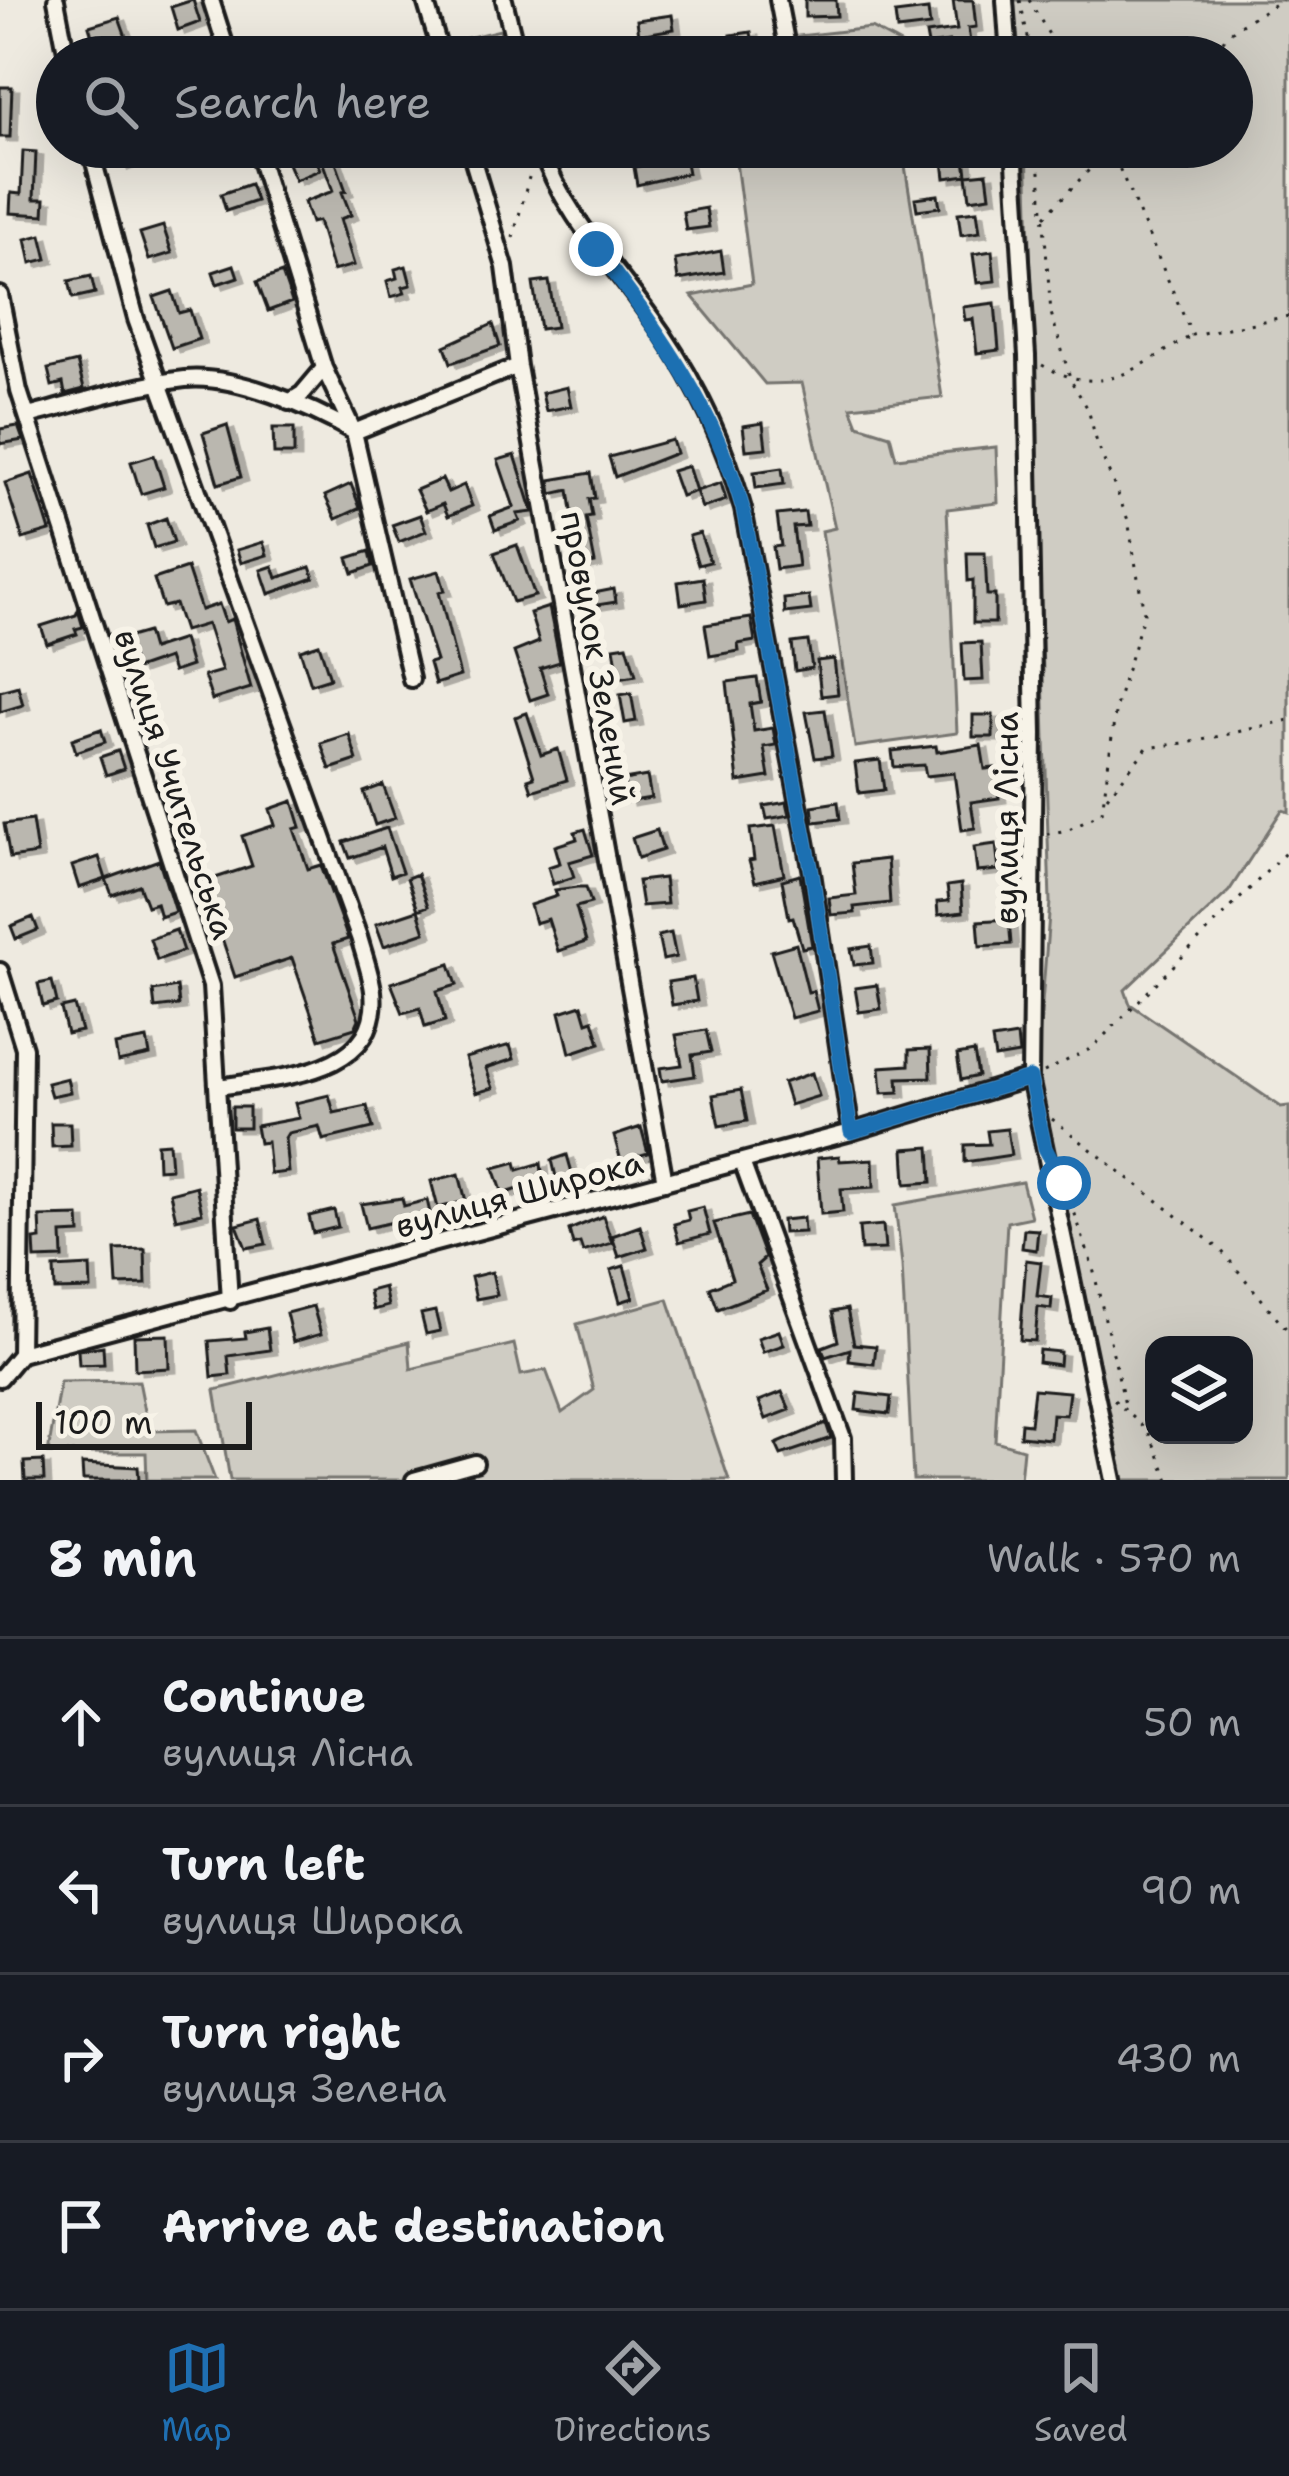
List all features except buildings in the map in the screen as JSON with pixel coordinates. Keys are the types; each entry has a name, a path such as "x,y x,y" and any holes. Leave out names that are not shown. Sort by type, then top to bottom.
{"street":[{"path":"56,0 63,36"},
{"path":"211,0 222,36"},
{"path":"425,0 436,36"},
{"path":"504,0 513,36"},
{"path":"778,0 785,36"},
{"path":"1005,0 1008,36"},
{"path":"96,168 136,319 359,937 374,993 371,1016 356,1049 338,1061 320,1069 219,1087"},
{"path":"262,168 324,368 354,433 411,679"},
{"name":"провулок Зелений","path":"475,168 505,267 518,366 665,1182"},
{"path":"547,168 596,249 662,334 729,460 743,509 812,873 851,1132"},
{"name":"вулиця Лісна","path":"1015,168 1027,356 1034,836 1030,1078 1114,1480"},
{"name":"вулиця Учительська","path":"0,296 19,391 211,986 230,1301"},
{"path":"354,433 518,366"},
{"path":"289,402 324,368"},
{"path":"28,416 188,378 220,380 318,411 354,433"},
{"path":"0,971 24,1048 20,1354 0,1378"},
{"name":"вулиця Широка","path":"20,1354 742,1162 1030,1078"},
{"path":"742,1162 843,1438 844,1480"},
{"path":"414,1480 475,1463"}],"path":[{"path":"1020,0 1028,36"},
{"path":"1029,0 1050,36"},
{"path":"1227,36 1282,0"},
{"path":"505,267 532,168"},
{"path":"1034,836 1067,830 1102,812 1116,706 1144,613 1128,520 1088,409 1072,381 1051,313 1040,168"},
{"path":"1044,217 1091,168"},
{"path":"1120,168 1192,335"},
{"path":"1027,356 1072,381 1108,382 1192,335 1289,316"},
{"path":"1106,797 1147,748 1289,720"},
{"path":"1030,1078 1092,1048 1289,849"},
{"path":"1036,1107 1220,1249 1289,1332"},
{"path":"1071,1200 1094,1268 1126,1409"},
{"path":"1094,1387 1148,1431 1169,1480"}],"shaded area":[{"path":"1013,0 1289,0 1289,812 1282,810 1229,891 1125,990 1130,1004 1281,1107 1289,1106 1289,1480 1124,1480 1036,1079 1050,902 1028,168 1253,168 1253,36 1017,36"},
{"path":"871,28 886,36 798,36"},
{"path":"737,168 905,168 942,397 851,407 858,425 890,435 896,458 996,447 998,503 947,509 957,733 855,747 822,531 835,528 802,383 765,384 692,296 752,284"},
{"path":"1022,1182 1031,1217 1007,1222 995,1441 1023,1449 1020,1480 913,1480 895,1205"},
{"path":"668,1299 729,1480 230,1480 215,1390 409,1342 411,1369 514,1344 521,1375 546,1370 562,1413 594,1390 577,1324"},
{"path":"139,1381 149,1431 196,1430 215,1480 147,1480 146,1453 48,1453 60,1382"}],"route":[{"path":"596,249 662,334 729,460 743,509 812,873 851,1132 1030,1078 1045,1148 1064,1183"}]}
